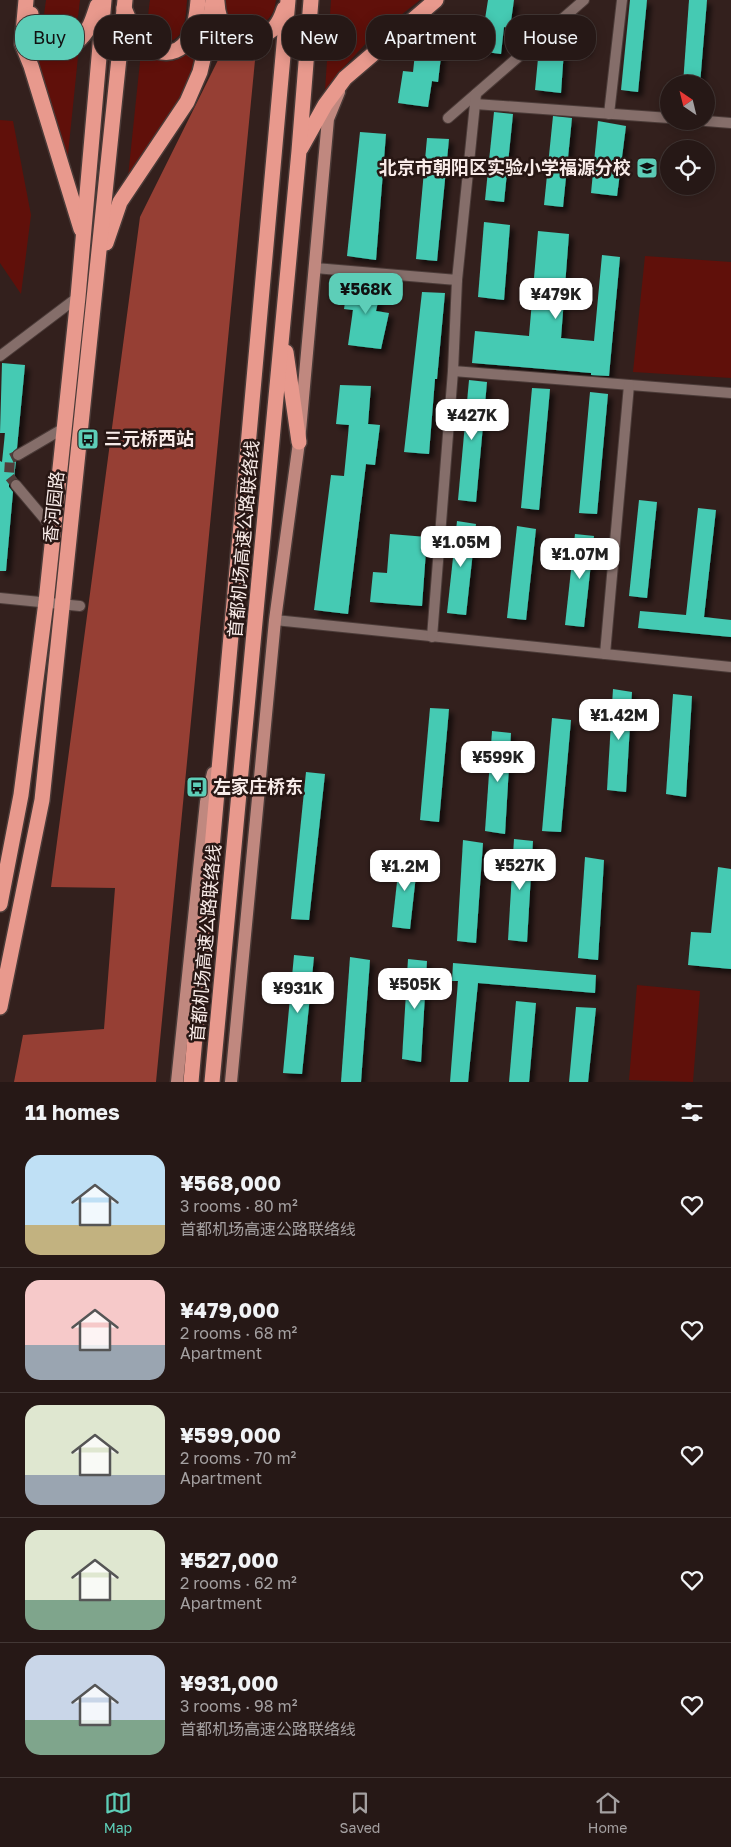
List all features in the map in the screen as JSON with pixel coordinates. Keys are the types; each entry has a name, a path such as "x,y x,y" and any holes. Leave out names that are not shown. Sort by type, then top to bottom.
{"highway":[{"path":"26,0 22,44 31,66 83,235"},
{"path":"32,0 30,30 35,37 44,43 52,47 61,48 80,40 90,26 99,0"},
{"name":"香河园路","path":"0,904 21,795 46,602 78,298 104,0"},
{"path":"196,15 198,0"},
{"path":"215,0 216,15"},
{"name":"首都机场高速公路联络线","path":"212,1082 283,329 311,0"},
{"path":"299,151 326,105 345,78 436,0"},
{"path":"272,30 288,2"},
{"name":"首都机场高速公路联络线","path":"191,1082 288,2"},
{"path":"124,4 137,36 151,49 161,53 181,47"},
{"name":"香河园路","path":"0,1007 42,800 124,4"},
{"path":"98,266 120,202 187,102 204,60"},
{"path":"283,329 299,442"}],"main road":[{"path":"231,1082 275,620 299,442 328,119 345,78"},
{"path":"177,1082 206,802 225,711"}],"street":[{"path":"448,118 475,99 584,0"},
{"path":"610,114 622,0"},
{"path":"475,99 610,114 660,117"},
{"path":"432,637 453,371 457,280 475,99"},
{"path":"715,122 731,123"},
{"path":"314,268 457,280"},
{"path":"0,356 78,298"},
{"path":"453,371 731,393"},
{"path":"605,654 629,385"},
{"path":"18,455 64,428"},
{"path":"16,484 53,530"},
{"path":"0,598 80,606"},
{"path":"275,620 731,667"}],"shaded area":[{"path":"46,0 80,0 78,15 44,15"},
{"path":"150,0 187,0 185,15 181,15 181,32 171,40 171,15 148,15"},
{"path":"224,0 276,0 271,15 228,15"},
{"path":"331,0 420,0 401,15 366,15 366,43 356,54 356,15 330,15"},
{"path":"181,58 181,60 197,60 178,104 128,177 140,60 175,60"},
{"path":"34,60 78,60 67,164"},
{"path":"218,60 255,60 156,1082 14,1082 23,1035 104,1029 115,888 51,887 140,217"},
{"path":"327,60 350,60 343,68 325,91"},
{"path":"0,120 13,121 31,215 21,294 0,263"},
{"path":"645,256 731,262 731,378 633,372"},
{"path":"637,985 700,991 693,1082 629,1080"}],"building":[{"path":"488,0 514,0 512,15 505,15 501,54 495,53 495,15 486,15"},
{"path":"630,0 647,0 638,92 621,90"},
{"path":"689,0 707,0 701,75 684,75"},
{"path":"414,60 441,60 438,82 432,81 428,107 398,103 403,71 413,72"},
{"path":"538,60 563,60 561,93 535,90"},
{"path":"494,112 513,114 504,202 485,200"},
{"path":"553,116 572,118 563,207 544,205"},
{"path":"598,121 626,126 617,196 591,193"},
{"path":"360,132 386,134 376,260 347,256"},
{"path":"427,138 449,139 437,261 416,259"},
{"path":"484,222 510,225 504,300 478,297"},
{"path":"538,231 569,234 561,338 594,341 602,255 620,257 609,376 472,363 475,331 529,336"},
{"path":"348,281 382,284 376,311 389,313 381,349 348,345 353,310 344,309"},
{"path":"422,292 445,293 429,454 404,452"},
{"path":"2,363 25,365 17,448 11,455 12,459 16,461 14,478 9,483 9,487 13,492 6,571 0,571 0,461 2,462 5,433 0,433"},
{"path":"469,380 487,382 476,502 458,500"},
{"path":"340,385 371,386 368,424 380,425 375,465 366,464 348,614 314,610 331,475 344,476 349,425 336,424"},
{"path":"532,388 550,389 539,510 521,508"},
{"path":"590,392 608,394 597,514 579,513"},
{"path":"639,500 657,502 647,598 629,596"},
{"path":"698,508 716,510 704,617 731,620 731,637 638,628 640,611 686,615"},
{"path":"457,521 476,524 466,615 447,613"},
{"path":"517,526 536,529 526,620 507,618"},
{"path":"390,534 427,537 422,606 370,602 373,572 387,573"},
{"path":"575,534 594,536 584,627 565,625"},
{"path":"613,689 632,692 626,792 607,790"},
{"path":"673,694 692,696 686,797 666,794"},
{"path":"430,708 449,709 439,822 420,820"},
{"path":"552,718 571,720 561,832 542,831"},
{"path":"492,731 511,733 505,834 485,831"},
{"path":"306,772 325,774 309,920 291,919"},
{"path":"514,839 533,841 527,942 508,940"},
{"path":"463,840 483,843 476,943 457,941"},
{"path":"400,855 418,857 410,929 392,927"},
{"path":"585,857 604,860 598,960 578,958"},
{"path":"718,867 731,869 731,969 688,965 691,932 711,933"},
{"path":"294,955 314,957 302,1074 283,1073"},
{"path":"350,957 370,960 361,1082 341,1082"},
{"path":"408,959 427,961 421,1062 402,1059"},
{"path":"453,963 596,975 595,993 478,983 468,1082 450,1082 458,981 452,981"},
{"path":"516,1001 536,1003 529,1082 509,1082"},
{"path":"576,1007 596,1008 588,1082 569,1082"}],"tunnel":[{"path":"16,485 9,476 10,459 18,455"}],"place":[{"name":"北京市朝阳区实验小学福源分校","path":"647,168"},
{"name":"三元桥西站","path":"88,439"},
{"name":"左家庄桥东","path":"197,787"}]}
